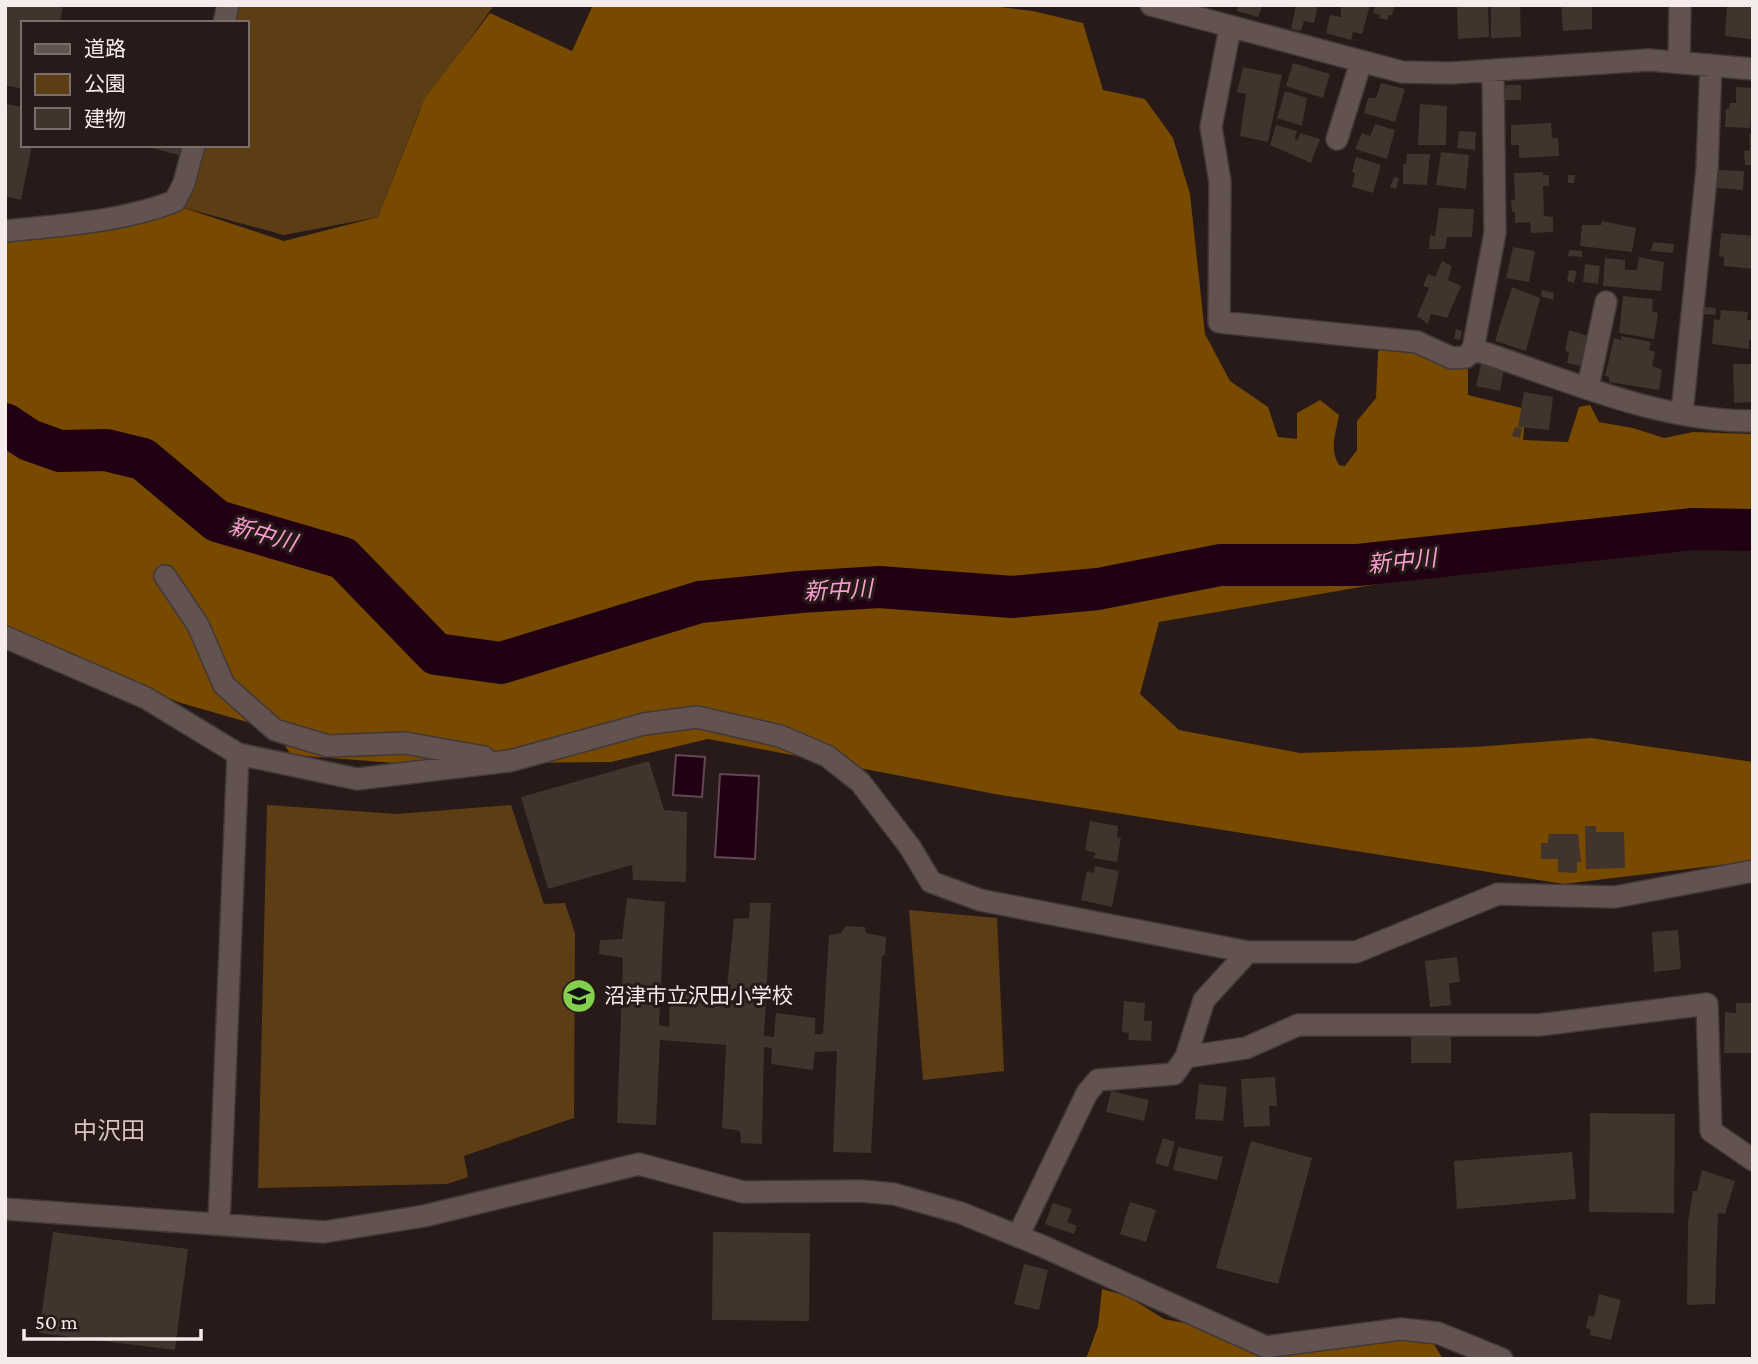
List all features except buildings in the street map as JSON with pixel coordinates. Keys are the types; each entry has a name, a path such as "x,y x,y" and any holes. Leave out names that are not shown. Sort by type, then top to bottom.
{"street":[{"path":"1152,5 1203,13 1230,28 1402,72 1493,70 1649,60 1753,69"},
{"path":"1679,61 1680,5"},
{"path":"1230,28 1211,127 1220,182 1220,321 1417,342 1452,358 1466,357 1473,349 1496,233 1493,70"},
{"path":"1337,139 1361,62"},
{"path":"1682,413 1706,169 1711,65"},
{"path":"5,231 73,224 149,211 175,201 184,183 193,147"},
{"path":"1588,387 1606,302"},
{"path":"1473,349 1588,387 1713,421 1753,421"},
{"path":"165,576 198,625 225,685 275,730 328,746 405,743 510,761"},
{"path":"5,637 146,698 238,754 358,779 510,761 644,724 696,717 780,736 827,756 860,782 910,847 930,882 980,900 1248,952 1356,952 1498,894 1615,897 1753,871"},
{"path":"219,1222 238,754"},
{"path":"1018,1236 1087,1093 1097,1080 1174,1074 1186,1057 1204,1000 1248,952"},
{"path":"1186,1057 1247,1048 1298,1025 1539,1025 1707,1004 1711,1131 1753,1160"},
{"path":"5,1209 219,1222 324,1232 424,1216 639,1164 743,1192 861,1191 894,1194 961,1213 1266,1348 1401,1329 1438,1334 1502,1359"}],"green space":[{"path":"231,5 494,5 420,109 378,217 284,235 181,207 194,147 248,147 248,21 227,21"},
{"path":"267,805 397,814 511,805 544,904 565,903 575,933 574,1118 464,1156 468,1177 447,1184 258,1188"},
{"path":"909,910 997,918 1004,1071 923,1080"}],"shaded area":[{"path":"593,5 984,5 1033,11 1083,23 1103,90 1145,99 1173,138 1190,194 1205,334 1230,381 1268,407 1278,437 1297,439 1297,413 1320,400 1339,415 1334,453 1339,465 1345,466 1357,450 1357,421 1376,398 1378,352 1392,335 1447,364 1468,369 1468,395 1526,409 1523,440 1568,442 1579,407 1590,405 1599,422 1633,428 1664,438 1693,432 1753,434 1753,547 1545,555 1159,622 1140,694 1179,730 1300,753 1475,747 1591,738 1753,762 1753,861 1564,884 995,794 708,739 611,762 408,764 291,755 275,730 181,703 5,633 5,239 181,207 284,241 378,217 424,100 490,13 572,51"},
{"path":"676,755 705,757 702,797 673,795"},
{"path":"720,774 759,776 755,859 715,857"},
{"path":"1102,1289 1127,1296 1164,1319 1224,1331 1272,1347 1394,1330 1434,1344 1443,1359 1086,1359 1098,1326"}],"waterway":[{"name":"新中川","path":"5,424 29,440 60,451 106,450 143,459 217,521 343,558 436,654 501,663 700,602 879,587 1012,597 1098,589 1220,565 1358,565 1693,529 1753,530"}],"place":[{"name":"沼津市立沢田小学校","path":"579,996"}],"district":[{"name":"中沢田","path":"109,1131"}]}
